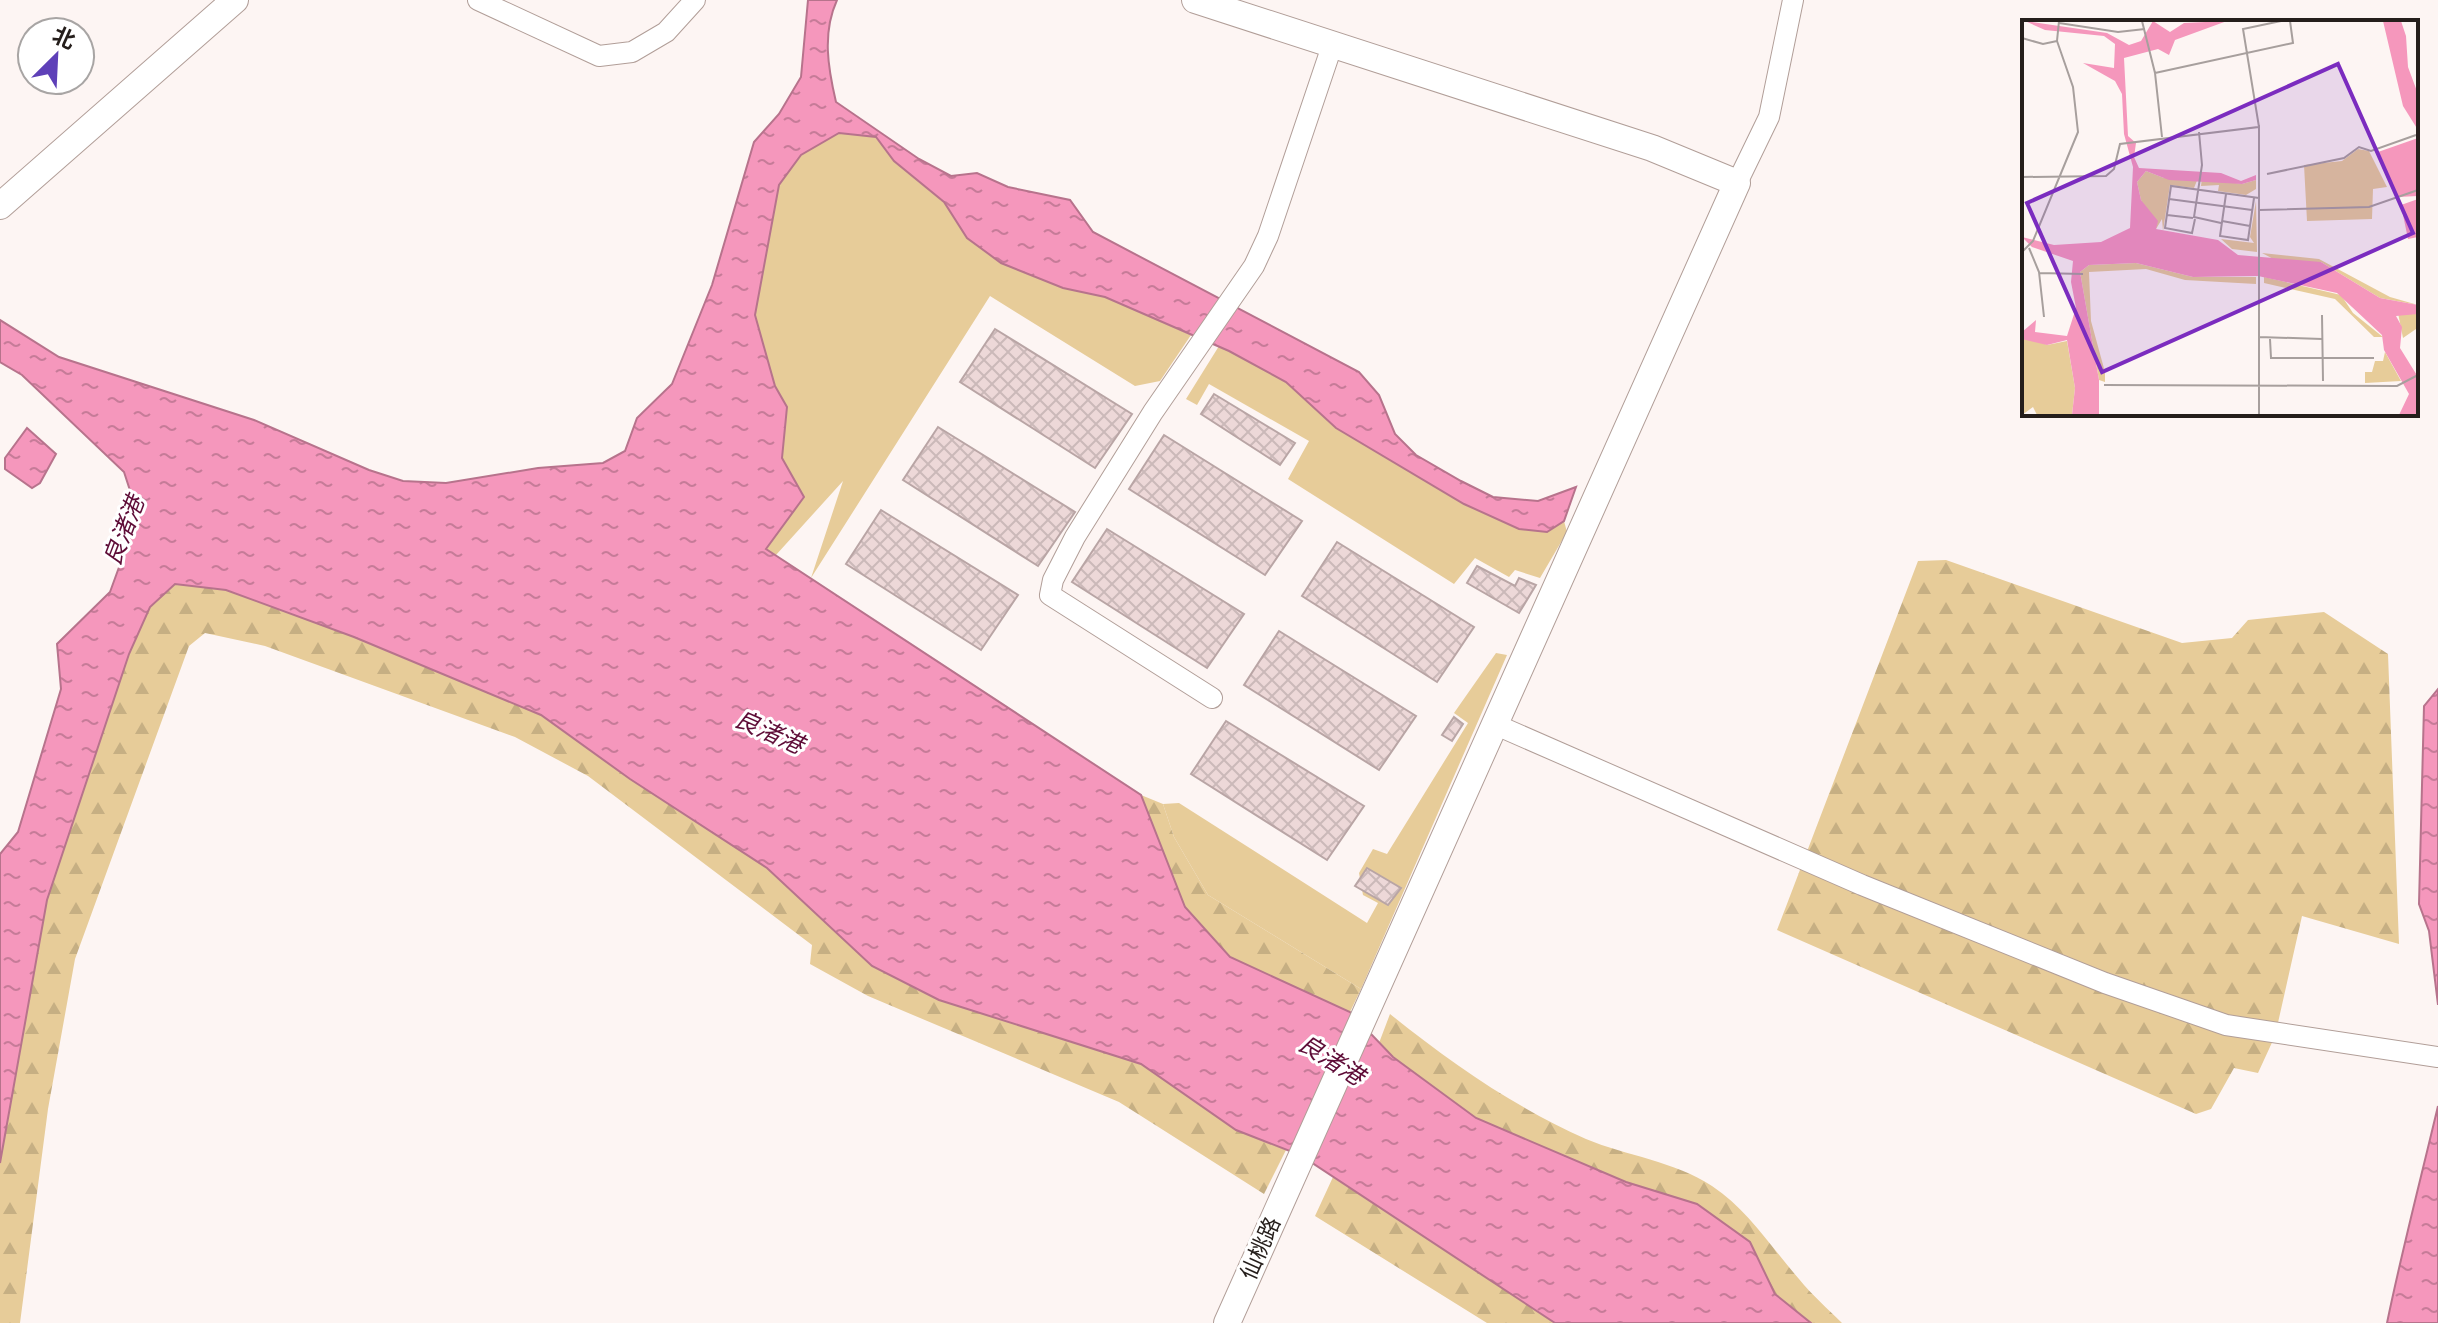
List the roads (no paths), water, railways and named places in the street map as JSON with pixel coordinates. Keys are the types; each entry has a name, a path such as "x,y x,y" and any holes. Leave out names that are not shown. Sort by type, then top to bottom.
{"street":[{"path":"0,206 235,0"},
{"path":"478,0 599,56 632,52 666,32 695,0"},
{"path":"1195,0 1652,148 1737,183 1769,117 1793,0"},
{"path":"1212,698 1050,595 1053,580 1075,537 1153,412 1254,266 1268,236 1333,43"},
{"name":"仙桃路","path":"1227,1323 1737,183"},
{"path":"1494,724 1794,857 2145,997 2226,1025 2435,1057"}],"water":[{"name":"良渚港","path":"808,0 837,0 828,38 836,102 919,159 951,176 977,173 1008,187 1070,200 1093,232 1359,372 1379,395 1395,434 1416,455 1493,497 1538,501 1576,487 1564,521 1547,532 1519,529 1464,504 1336,428 1286,382 1229,351 1105,297 1063,288 1001,263 967,238 944,202 894,161 876,137 839,133 801,155 779,185 755,315 775,386 787,407 782,458 804,497 766,549 1141,795 1185,907 1230,957 1350,1012 1393,1057 1476,1118 1626,1182 1697,1204 1750,1242 1775,1294 1811,1323 1555,1323 1300,1155 1236,1130 1141,1064 939,1000 872,966 767,868 630,779 541,715 354,637 226,590 175,584 150,607 129,654 47,900 0,1163 0,854 18,832 61,689 57,644 110,592 138,515 124,472 22,375 0,362 0,320 59,357 254,420 369,470 403,481 446,483 538,468 603,463 625,451 637,418 672,384 712,285 754,142 779,114 801,77"},
{"path":"27,428 56,454 40,483 32,488 5,469 5,458"},
{"path":"2438,689 2438,1005 2429,931 2419,904 2424,706"},
{"path":"2438,1106 2438,1323 2387,1323 2405,1241"}]}
